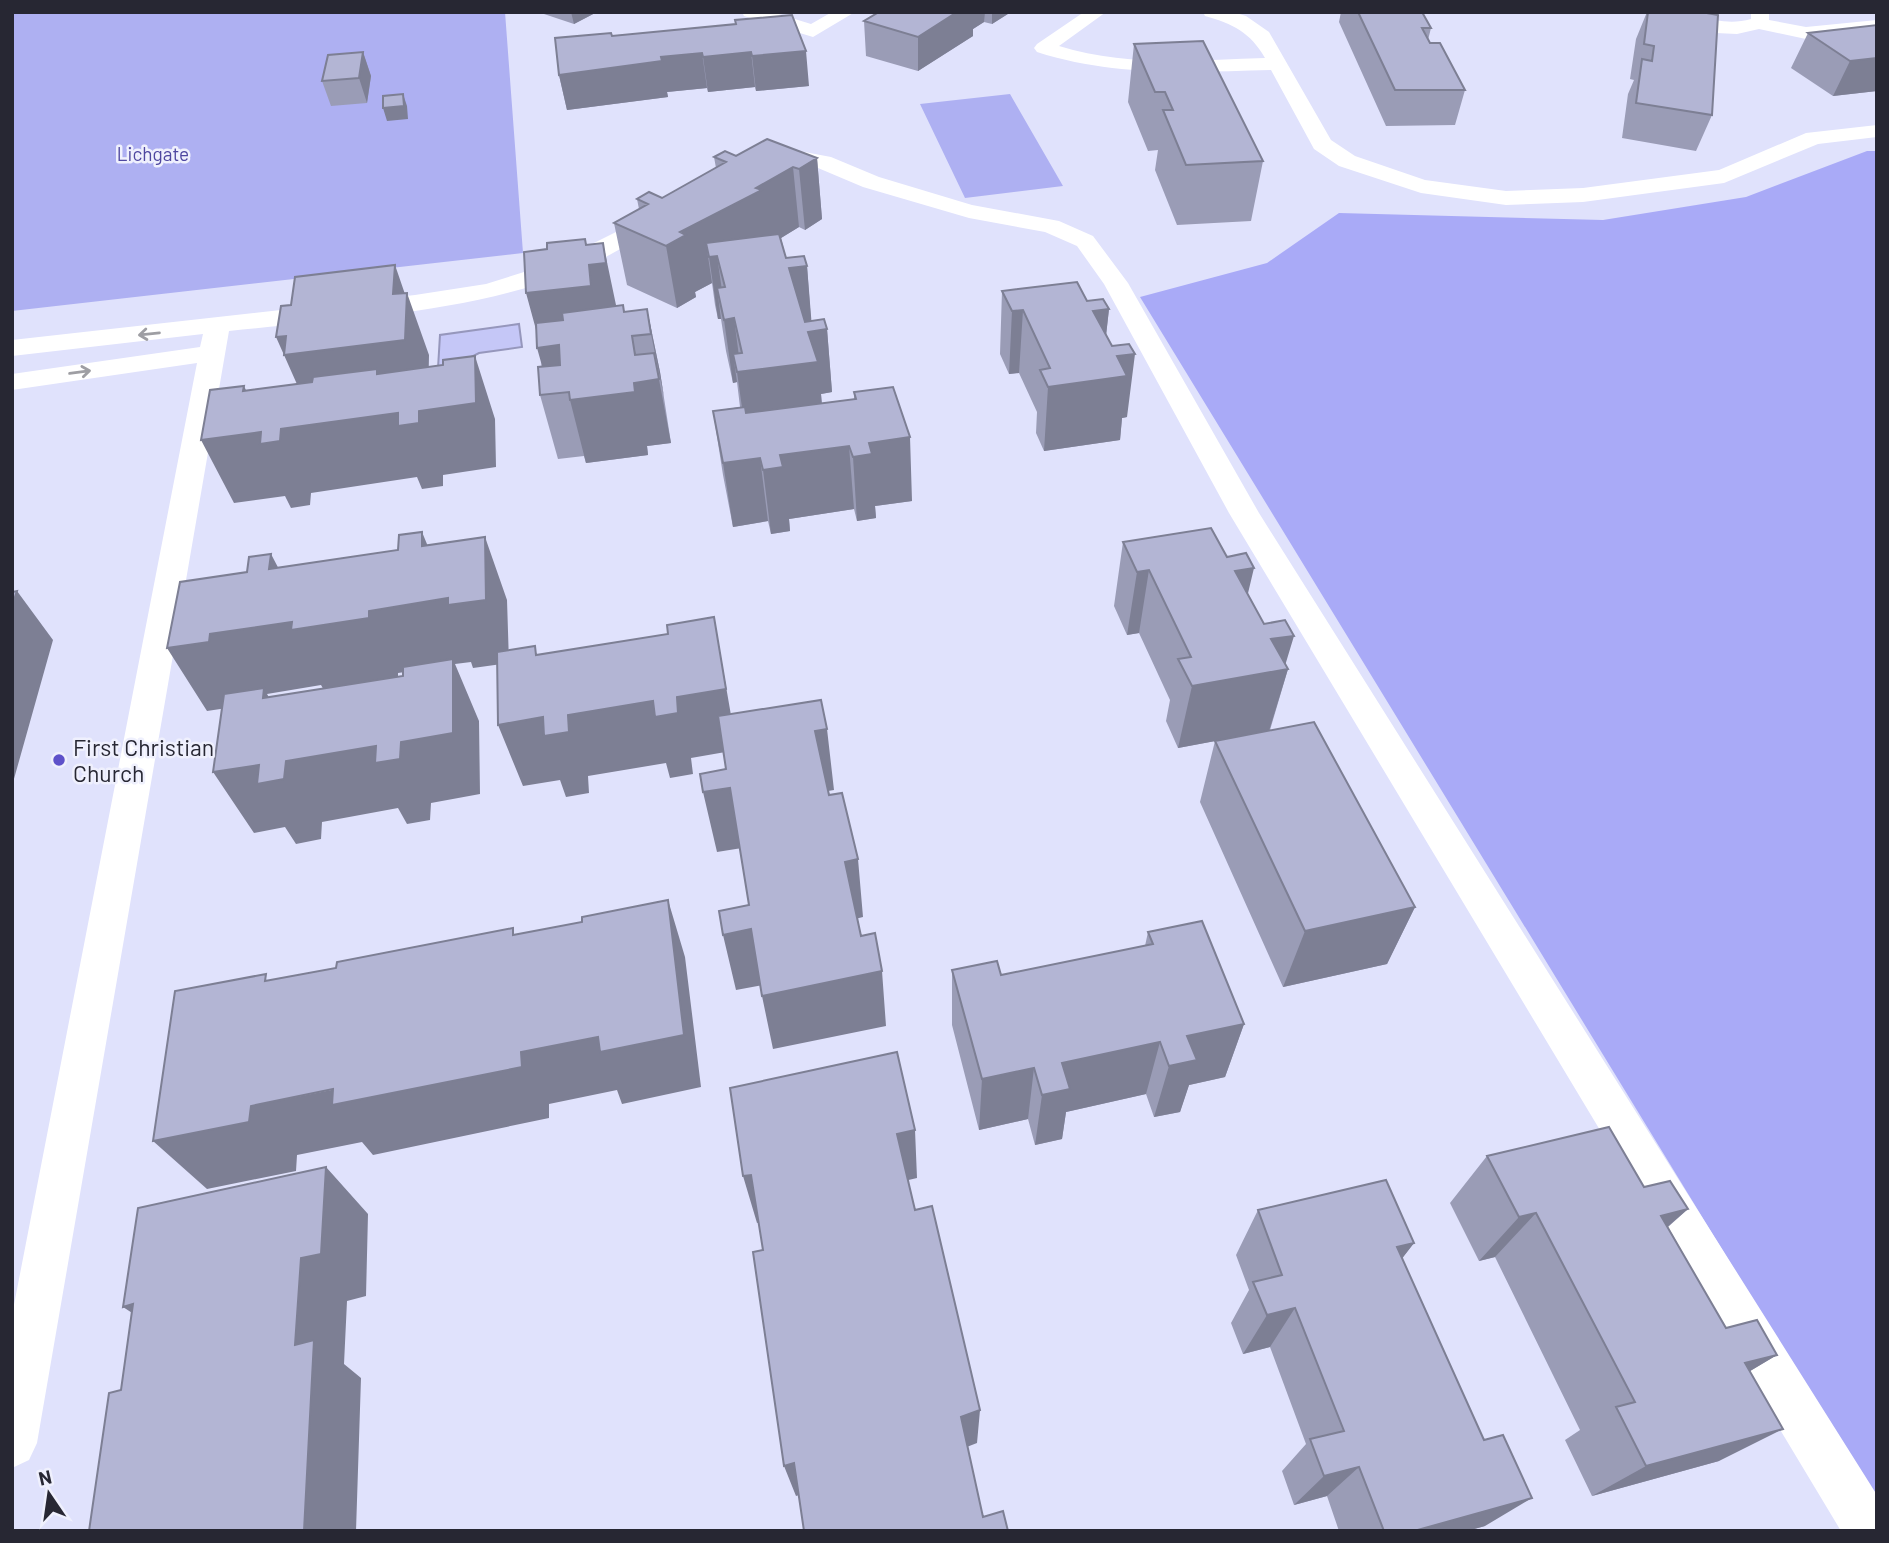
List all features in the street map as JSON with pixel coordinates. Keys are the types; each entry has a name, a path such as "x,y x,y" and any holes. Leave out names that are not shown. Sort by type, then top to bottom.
{"lane":[{"path":"751,12 813,31 846,12"},
{"path":"1097,12 1044,48 1071,59 1109,66 1278,64"},
{"path":"1212,12 1247,16 1262,36 1322,144 1347,161 1421,186 1506,198 1583,195 1724,176 1814,138 1877,131"},
{"path":"1676,12 1687,19 1732,29 1759,18 1806,33 1877,26"},
{"path":"740,174 764,162 794,156 823,162 883,185 968,211 1051,226 1085,241 1116,283 1251,525 1870,1531"},
{"path":"12,382 215,340 490,291 565,267 682,205"},
{"path":"12,348 215,340"},
{"path":"12,1443 215,340"}],"green space":[{"name":"Lichgate","path":"12,12 505,12 523,253 12,311"},
{"path":"1010,94 1063,186 965,198 920,104"}],"shaded area":[{"path":"1867,151 1877,151 1877,1503 1140,297 1267,263 1339,213 1603,220 1746,197"},
{"path":"519,324 522,347 479,353 456,365 438,368 440,335"}],"building":[{"path":"879,12 957,12 918,37 864,21"},
{"path":"1358,12 1422,12 1431,28 1422,28 1430,43 1440,43 1465,90 1395,90"},
{"path":"1648,12 1701,12 1718,15 1712,115 1636,103 1642,59 1652,61 1654,46 1644,44"},
{"path":"792,15 806,51 752,56 751,52 703,57 702,53 661,57 662,61 559,75 555,38 611,33 612,36 736,24 735,20"},
{"path":"1877,25 1877,58 1850,61 1808,33"},
{"path":"1203,41 1263,161 1186,165 1163,110 1173,110 1165,92 1155,92 1134,44"},
{"path":"363,52 359,78 322,81 328,55"},
{"path":"403,94 404,106 383,108 383,96"},
{"path":"767,139 817,158 799,169 793,167 756,188 762,190 680,232 686,235 666,246 614,223 648,204 637,199 649,192 662,198 726,162 714,157 725,151 736,156"},
{"path":"779,234 786,258 804,256 807,266 789,268 805,322 824,319 827,329 808,332 818,362 737,372 733,354 742,353 734,318 724,320 717,288 725,287 717,256 709,257 706,243"},
{"path":"585,239 586,245 603,243 606,263 589,265 591,286 526,293 524,252 547,249 547,243"},
{"path":"395,265 393,294 407,293 405,340 284,355 286,336 276,337 281,306 291,305 295,277"},
{"path":"1077,282 1087,301 1103,299 1109,309 1093,311 1112,346 1129,344 1135,354 1117,356 1127,376 1048,387 1040,370 1050,368 1023,310 1012,311 1002,291"},
{"path":"623,305 624,312 647,309 651,334 632,336 635,355 654,353 659,379 634,383 635,392 570,400 569,392 540,395 538,367 560,365 559,345 537,348 536,323 563,320 562,313"},
{"path":"475,356 476,403 419,411 419,423 398,426 398,413 281,429 280,441 260,444 261,432 201,440 210,390 244,386 243,391 312,382 313,377 377,369 377,374 443,365 443,360"},
{"path":"893,387 910,437 869,443 872,454 853,457 849,446 780,455 783,467 763,470 760,458 723,463 713,411 745,407 746,413 856,399 854,392"},
{"path":"1211,528 1227,557 1246,553 1254,568 1235,571 1264,624 1285,620 1294,636 1271,639 1288,669 1192,686 1178,659 1191,657 1149,570 1137,572 1123,542"},
{"path":"422,532 422,546 485,537 486,600 448,605 448,598 369,611 369,618 291,630 292,622 210,634 209,642 167,648 180,582 247,572 249,557 271,554 269,569 398,550 399,535"},
{"path":"17,591 12,606 12,592"},
{"path":"714,617 726,689 677,697 678,713 655,717 653,701 568,715 569,732 544,736 543,717 498,725 497,652 535,646 536,655 668,634 667,625"},
{"path":"453,659 453,733 401,742 400,759 375,763 376,746 286,761 284,779 257,784 259,765 213,772 224,694 264,688 263,698 403,676 403,667"},
{"path":"821,700 827,729 815,731 829,795 842,793 858,859 845,862 861,936 875,933 882,971 762,996 751,929 723,935 719,911 749,905 730,788 703,792 700,774 726,769 718,716"},
{"path":"1314,722 1415,907 1305,931 1215,741"},
{"path":"668,900 684,1035 600,1052 598,1037 521,1052 522,1067 332,1105 333,1089 251,1106 249,1122 153,1141 175,991 266,974 265,981 336,968 337,962 513,928 513,935 582,922 582,917"},
{"path":"1202,921 1244,1024 1187,1036 1197,1060 1169,1066 1160,1042 1062,1063 1070,1089 1042,1095 1034,1068 982,1079 952,970 997,961 1001,975 1153,944 1148,932"},
{"path":"897,1052 915,1130 897,1134 915,1210 932,1206 980,1410 961,1417 983,1517 1003,1511 1008,1531 804,1531 794,1463 784,1466 753,1252 763,1250 751,1175 743,1176 730,1088"},
{"path":"1609,1127 1644,1187 1670,1181 1688,1209 1661,1216 1726,1328 1757,1320 1777,1355 1745,1363 1783,1429 1646,1466 1616,1407 1635,1402 1536,1213 1519,1217 1487,1156"},
{"path":"326,1167 321,1254 301,1258 295,1345 314,1340 304,1531 89,1531 109,1393 121,1390 133,1304 123,1307 138,1208"},
{"path":"1386,1180 1414,1243 1397,1247 1484,1440 1503,1435 1532,1498 1414,1531 1384,1531 1359,1467 1324,1476 1310,1439 1344,1431 1295,1308 1267,1315 1253,1282 1282,1275 1258,1210"}],"place":[{"name":"First Christian Church","path":"59,760"}]}
